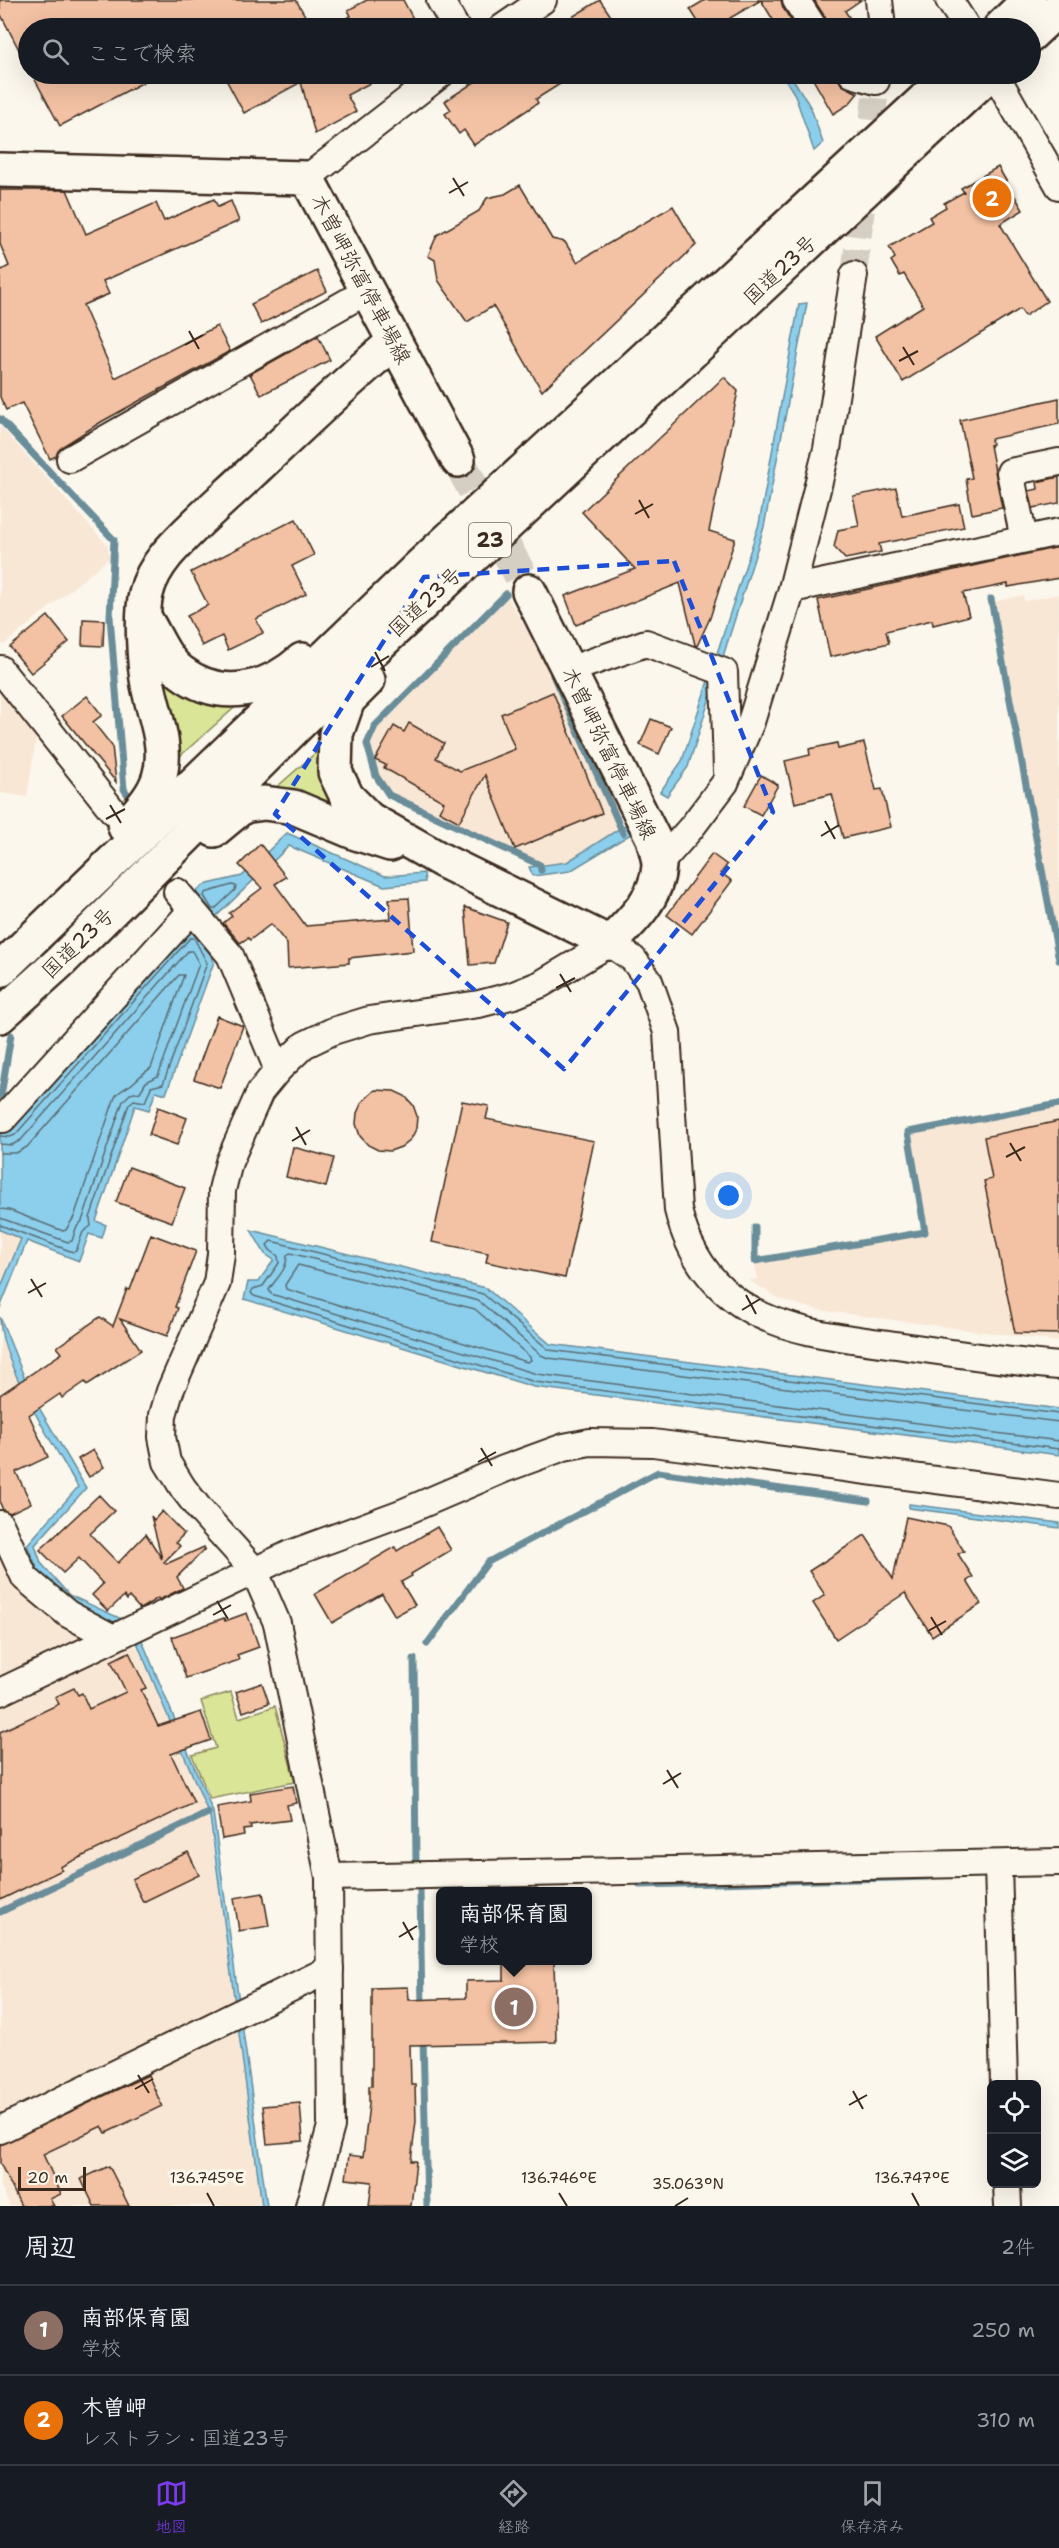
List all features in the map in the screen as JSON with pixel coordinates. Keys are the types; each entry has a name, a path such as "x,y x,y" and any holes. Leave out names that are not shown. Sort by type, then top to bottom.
{"main road":[{"path":"1010,18 1029,0"},
{"path":"1041,25 1059,9"},
{"name":"国道23号","path":"0,970 421,565 941,84"},
{"name":"国道23号","path":"0,1016 61,961 373,650 978,84"},
{"name":"木曽岬弥富停車場線","path":"0,171 307,178 458,460"},
{"name":"23","path":"34,936 148,800 159,779 164,755 148,684 143,615 151,578 167,555 362,368 394,342"},
{"name":"23","path":"479,551 430,618 348,700 336,734 335,772 347,797 369,819 443,861 610,943"},
{"name":"23","path":"143,615 166,656 180,671 202,684 230,691 254,688 286,675 354,613 421,565"},
{"name":"木曽岬弥富停車場線","path":"529,591 642,814 653,838 659,864 654,890 637,916 610,943"},
{"name":"23","path":"61,961 243,806 264,803 294,807 356,833 443,861"}],"street":[{"path":"440,0 450,18"},
{"path":"517,18 543,0"},
{"path":"796,0 808,18"},
{"path":"879,0 881,18"},
{"path":"949,0 961,18"},
{"path":"307,178 428,84"},
{"path":"1001,84 1059,186"},
{"path":"659,864 691,828 728,776 752,722 792,589 827,449 854,275"},
{"path":"70,459 367,291"},
{"path":"1024,539 1010,472 1059,462"},
{"path":"792,589 1059,532"},
{"path":"569,670 646,643 724,672 728,776"},
{"path":"0,669 113,811"},
{"path":"0,1119 3,1119 194,912 230,956 278,1070"},
{"path":"309,2206 331,2126 329,1877 277,1623 254,1570 183,1488 167,1462 162,1437 163,1414 170,1391 217,1283 221,1254 222,1190 229,1162 260,1092 278,1070 304,1045 333,1031 369,1020 478,1004 514,995 541,984 610,943 633,959 649,981 658,1003 667,1032 678,1210 685,1237 700,1263 721,1287 747,1308 782,1324 820,1334 999,1360 1059,1366"},
{"path":"0,1692 290,1554 404,1512 504,1469 564,1447 590,1442 653,1443 1059,1496"},
{"path":"0,1524 26,1578 68,1614 123,1633"},
{"path":"329,1877 1059,1862"},
{"path":"998,1864 1004,2080"},
{"path":"0,2130 330,1969"},
{"path":"1007,2188 1008,2206"}],"highlighted area":[{"path":"674,561 773,812 564,1069 275,814 424,577"}],"shaded area":[{"path":"0,426 108,546 109,558 4,645 0,641"},
{"path":"506,594 553,675 620,828 567,862 540,865 389,795 376,776 367,744 375,726"},
{"path":"1059,594 1059,960 992,602 1023,595 1025,601"},
{"path":"0,682 37,732 27,797 0,793"},
{"path":"1059,1104 1059,1342 818,1310 782,1300 748,1280 757,1279 755,1261 925,1231 908,1132"},
{"path":"0,1230 21,1239 0,1289"},
{"path":"0,1334 26,1396 0,1428"},
{"path":"0,1540 87,1639 0,1680"},
{"path":"126,1644 138,1647 208,1813 235,2009 0,2120 0,1705"},
{"path":"238,2027 262,2206 10,2206 0,2185 0,2138"}],"green space":[{"path":"158,664 242,701 171,764"},
{"path":"329,741 358,823 269,794"},
{"path":"231,1692 239,1718 275,1706 295,1782 210,1799 192,1755 216,1748 201,1701"}],"water":[{"path":"788,84 796,84 811,108 823,143 814,151 795,95"},
{"path":"807,303 764,527 688,767 667,796 660,792 682,761 759,524 799,304"},
{"path":"625,825 631,834 570,871 533,876 529,867 567,862"},
{"path":"287,833 385,876 424,873 425,882 384,886 289,846 199,933 214,962 166,1094 156,1091 149,1110 135,1106 96,1221 106,1225 102,1238 89,1234 79,1261 27,1241 0,1308 0,1289 21,1239 0,1230 0,1130 11,1131 206,911 195,893 204,885 242,876"},
{"path":"251,1230 486,1288 550,1344 1059,1409 1059,1455 534,1387 244,1299 248,1282 258,1282 274,1260 265,1254"},
{"path":"0,1317 31,1394 86,1488 35,1545 41,1563 69,1595 124,1620 141,1638 213,1812 267,2206 262,2206 210,1817 136,1640 116,1624 67,1601 39,1572 27,1545 78,1487 18,1380 2,1336"},
{"path":"909,1504 1059,1523 1059,1528 909,1508"}],"building":[{"path":"0,0 296,0 306,18 18,18 18,48 0,13"},
{"path":"367,0 403,0 413,18 347,18 351,16 348,10"},
{"path":"600,0 612,18 570,18"},
{"path":"705,0 761,0 730,18 696,18 690,9"},
{"path":"761,0 781,0 790,18 772,18"},
{"path":"814,0 861,0 845,11 850,18 826,18"},
{"path":"37,84 140,84 60,126"},
{"path":"228,84 297,84 244,113"},
{"path":"302,84 368,84 347,95 356,112 315,134"},
{"path":"471,84 560,84 536,99 538,103 474,145 464,130 459,134 445,114 451,110 445,101"},
{"path":"816,84 841,84 858,93 849,104 833,114"},
{"path":"998,167 1023,210 1000,224 1047,301 1025,316 1020,309 903,382 875,336 923,306 904,274 900,276 891,261 895,258 889,247 932,222 929,217 946,207 944,203 964,192 961,188"},
{"path":"520,185 552,239 565,242 577,262 673,206 696,245 542,391 493,306 467,322 438,280 435,260 428,256 437,235 479,211 487,198 505,194"},
{"path":"0,190 67,190 86,234 156,203 164,221 214,199 218,207 231,201 239,221 103,281 109,294 83,305 115,378 217,326 230,351 101,422 63,446 56,456 50,459 22,403 6,410 0,397 0,271 9,266 0,244"},
{"path":"317,271 327,291 261,324 251,304"},
{"path":"318,336 330,360 261,395 250,374"},
{"path":"724,377 738,391 709,531 735,539 710,618 697,646 680,583 576,625 565,596 635,569 582,512"},
{"path":"1059,398 1059,424 991,439 992,444 990,445 1002,508 972,514 966,479 972,478 960,420"},
{"path":"1059,477 1059,503 1033,508 1029,491 1038,489 1037,482"},
{"path":"896,488 902,516 959,504 964,527 879,544 881,552 845,559 834,547 838,530 859,526 853,496"},
{"path":"296,519 314,555 292,566 306,594 256,619 263,633 228,650 222,636 202,646 187,616 208,605 191,572"},
{"path":"1059,547 1059,578 1008,587 1008,584 963,593 969,616 933,625 932,620 886,631 889,643 830,657 818,600"},
{"path":"48,616 69,642 31,673 10,647"},
{"path":"83,619 104,620 103,646 82,645"},
{"path":"553,692 602,813 515,849 485,775 459,822 439,811 444,802 384,768 386,765 375,760 394,726 404,732 409,723 444,743 436,758 460,771 515,749 501,714"},
{"path":"87,696 102,715 93,722 112,746 116,782 62,716"},
{"path":"651,719 671,727 659,754 640,745"},
{"path":"837,743 838,749 864,743 876,790 882,789 891,827 843,838 832,794 795,803 785,761 810,755 809,749"},
{"path":"761,775 778,785 761,815 744,806"},
{"path":"260,844 286,877 275,884 306,926 391,919 389,899 409,898 413,951 349,958 349,963 288,968 287,944 271,924 250,940 248,938 240,943 223,923 232,916 229,913 262,888 239,865"},
{"path":"712,854 727,865 721,873 732,881 692,934 667,915"},
{"path":"465,907 507,922 494,963 470,965"},
{"path":"217,1016 243,1026 220,1088 194,1079"},
{"path":"375,1090 394,1091 405,1096 413,1105 417,1116 416,1129 411,1139 401,1147 390,1151 378,1150 368,1145 360,1136 356,1124 357,1113 362,1102"},
{"path":"462,1101 489,1106 486,1119 594,1141 565,1278 486,1262 488,1253 432,1242"},
{"path":"158,1107 187,1118 177,1145 149,1135"},
{"path":"1059,1121 1059,1334 1015,1333 984,1181 992,1179 984,1137"},
{"path":"293,1147 334,1158 326,1187 286,1177"},
{"path":"129,1167 185,1188 172,1222 116,1202"},
{"path":"151,1234 196,1251 167,1336 120,1319 141,1350 87,1385 85,1382 62,1398 60,1394 29,1415 48,1457 16,1472 31,1503 10,1513 3,1510 0,1503 0,1395 62,1353 57,1347 100,1317 113,1326 127,1289 130,1290"},
{"path":"93,1450 104,1467 89,1477 78,1459"},
{"path":"99,1495 114,1511 90,1534 118,1563 146,1534 162,1559 151,1516 154,1520 162,1511 184,1534 176,1542 180,1546 164,1562 166,1564 204,1547 205,1549 177,1577 183,1588 159,1600 158,1598 140,1609 129,1597 127,1600 124,1596 108,1611 92,1595 103,1584 79,1558 63,1573 40,1550"},
{"path":"906,1517 948,1526 964,1551 958,1554 973,1577 967,1581 981,1604 932,1636 905,1593 836,1639 813,1603 825,1595 809,1571 865,1535 893,1579"},
{"path":"437,1527 451,1550 401,1582 415,1605 395,1616 382,1594 332,1623 315,1594 395,1547 397,1551"},
{"path":"247,1613 259,1647 237,1655 239,1660 186,1678 172,1637 224,1618 225,1621"},
{"path":"129,1652 146,1688 141,1690 158,1726 201,1712 211,1740 171,1754 194,1803 60,1867 62,1870 0,1900 0,1732 59,1704 55,1697 74,1688 78,1695 82,1693 89,1709 126,1692 111,1661"},
{"path":"262,1683 269,1703 243,1712 236,1692"},
{"path":"293,1786 296,1803 287,1805 290,1820 250,1825 251,1829 243,1830 244,1835 222,1839 217,1807 251,1801 250,1793"},
{"path":"188,1852 199,1875 143,1902 132,1879"},
{"path":"263,1893 269,1926 239,1931 234,1898"},
{"path":"504,1965 554,1965 556,2042 410,2045 411,2085 415,2085 416,2121 411,2161 416,2161 411,2206 369,2206 372,2182 346,2179 349,2155 363,2157 369,2086 372,2086 372,1988 408,1987 409,2000 466,1998 466,1981 504,1980"},
{"path":"148,2075 162,2106 106,2133 102,2126 43,2154 61,2194 50,2199 54,2206 21,2206 0,2163 0,2145"},
{"path":"300,2103 303,2141 267,2144 263,2106"},
{"path":"109,2166 129,2206 94,2206 81,2179"}],"waterway":[{"path":"0,419 114,540 110,617 124,789 128,795"},
{"path":"506,594 375,726 367,744 376,776 389,795 540,865 541,870"},
{"path":"991,599 1059,960"},
{"path":"553,675 623,833"},
{"path":"1,1096 11,1035"},
{"path":"755,1227 755,1261 925,1232 908,1132 1059,1104"},
{"path":"427,1644 488,1562 658,1472 868,1501"},
{"path":"414,1659 416,1863"},
{"path":"0,1912 208,1813"},
{"path":"640,1885 929,1877"},
{"path":"420,1889 422,2009"},
{"path":"423,2038 427,2206"}],"tunnel":[{"path":"854,275 875,98"},
{"path":"458,460 529,591"}],"place":[{"name":"木曽岬","path":"992,198"},
{"name":"南部保育園","path":"514,2007"}]}
